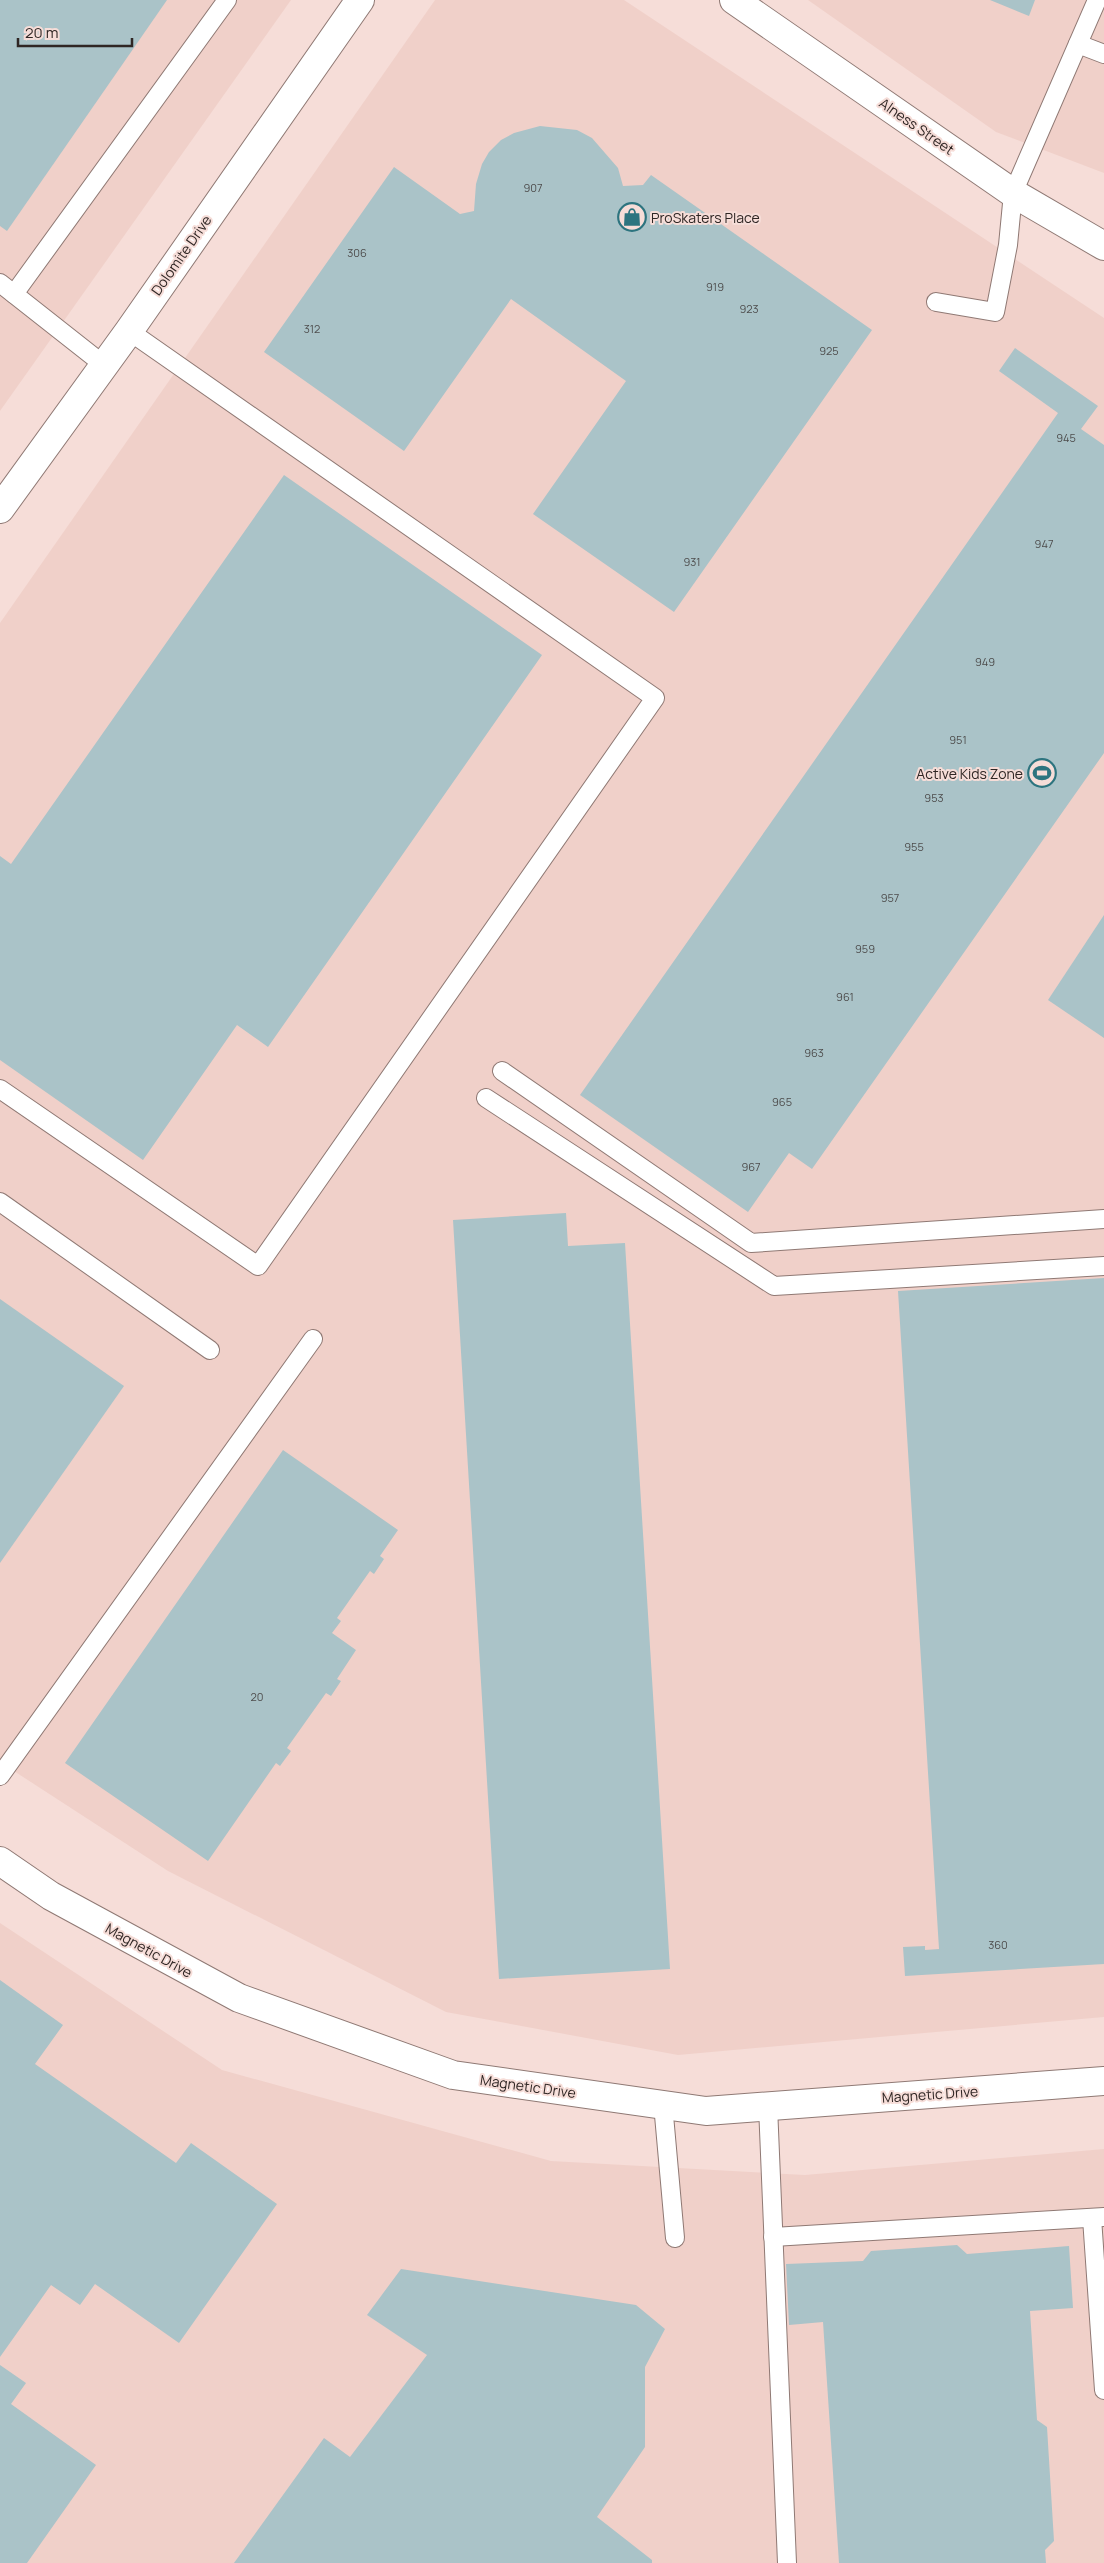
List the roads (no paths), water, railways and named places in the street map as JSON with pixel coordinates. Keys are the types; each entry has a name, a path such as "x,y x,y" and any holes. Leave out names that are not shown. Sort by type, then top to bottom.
{"street":[{"name":"Dolomite Drive","path":"0,509 129,332 360,0"},
{"name":"Alness Street","path":"734,0 1013,193 1104,246"},
{"name":"Magnetic Drive","path":"0,1861 51,1896 239,1998 453,2075 706,2111 1104,2081"}],"lane":[{"path":"14,294 227,0"},
{"path":"936,302 995,312 1008,245 1013,193 1097,0"},
{"path":"1078,44 1104,54"},
{"path":"0,283 104,365"},
{"path":"0,1089 258,1266 655,698 129,332"},
{"path":"502,1071 751,1243 1104,1219"},
{"path":"486,1098 774,1286 1104,1266"},
{"path":"0,1202 210,1350"},
{"path":"0,1776 313,1339"},
{"path":"663,2104 675,2238"},
{"path":"768,2106 786,2563"},
{"path":"773,2237 1098,2217 1104,2390"}],"place":[{"name":"ProSkaters Place","path":"632,217"},
{"name":"Active Kids Zone","path":"1042,773"}]}
